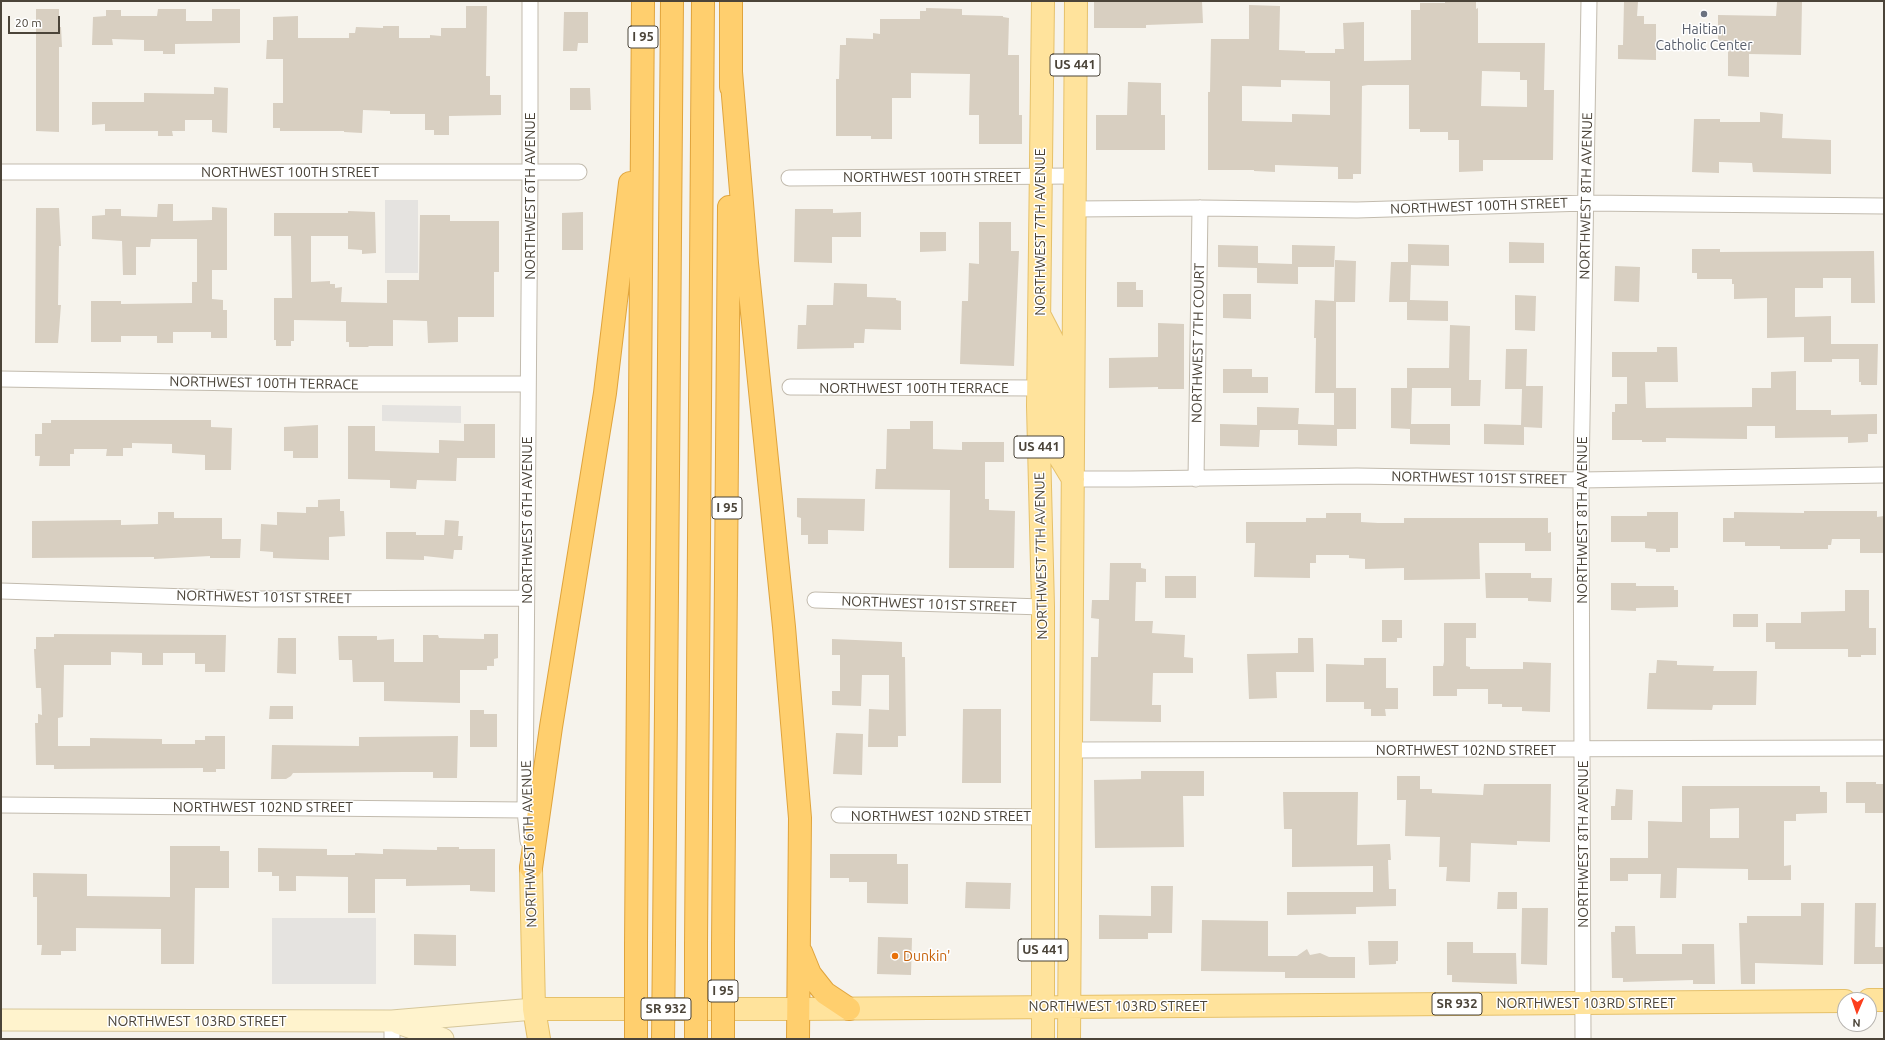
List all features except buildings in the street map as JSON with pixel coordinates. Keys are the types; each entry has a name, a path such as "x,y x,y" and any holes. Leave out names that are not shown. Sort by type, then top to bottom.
{"highway":[{"name":"I 95","path":"636,1039 643,1"},
{"path":"663,1039 672,1"},
{"path":"696,1039 703,1"},
{"name":"I 95","path":"723,1039 731,1"},
{"path":"531,868 551,727 605,393 643,72"},
{"path":"731,72 747,263 784,627 800,818 798,1039"},
{"path":"798,944 810,974 825,992 849,1009"}],"main road":[{"name":"NORTHWEST 7TH AVENUE","path":"1043,1 1038,388 1043,607 1043,1039"},
{"name":"US 441","path":"1069,1039 1076,1"},
{"path":"1040,317 1057,349 1056,451 1073,479"},
{"path":"1043,607 1060,631 1059,719 1071,750"},
{"name":"NORTHWEST 6TH AVENUE","path":"531,868 534,1009 539,1039"},
{"name":"NORTHWEST 103RD STREET","path":"392,1030 534,1009 849,1009 1043,1006 1837,1001"},
{"name":"NORTHWEST 103RD STREET","path":"1,1020 392,1030 443,1039"}],"street":[{"name":"NORTHWEST 6TH AVENUE","path":"530,1 525,810 531,868"},
{"name":"NORTHWEST 8TH AVENUE","path":"1583,1039 1581,480 1589,1"},
{"name":"NORTHWEST 100TH STREET","path":"1,172 579,172"},
{"name":"NORTHWEST 100TH STREET","path":"789,178 1074,176"},
{"name":"NORTHWEST 100TH STREET","path":"1074,209 1200,208 1357,210 1586,203 1884,206"},
{"name":"NORTHWEST 7TH COURT","path":"1196,479 1200,208"},
{"name":"NORTHWEST 100TH TERRACE","path":"1,379 304,384 528,384"},
{"name":"NORTHWEST 100TH TERRACE","path":"790,387 1038,388"},
{"name":"NORTHWEST 101ST STREET","path":"1073,479 1196,479 1358,476 1581,480 1884,475"},
{"name":"NORTHWEST 101ST STREET","path":"1,591 252,599 526,598"},
{"name":"NORTHWEST 101ST STREET","path":"815,600 1043,607"},
{"name":"NORTHWEST 102ND STREET","path":"1071,750 1582,750 1884,748"},
{"name":"NORTHWEST 102ND STREET","path":"1,805 525,810"},
{"name":"NORTHWEST 102ND STREET","path":"839,816 1043,817"}],"shaded area":[{"path":"385,200 418,200 418,273 385,273"},
{"path":"382,405 461,406 461,423 382,421"},
{"path":"272,918 376,918 376,984 272,984"}],"place":[{"name":"Haitian Catholic Center","path":"1704,14"},
{"name":"Dunkin'","path":"895,956"}]}
